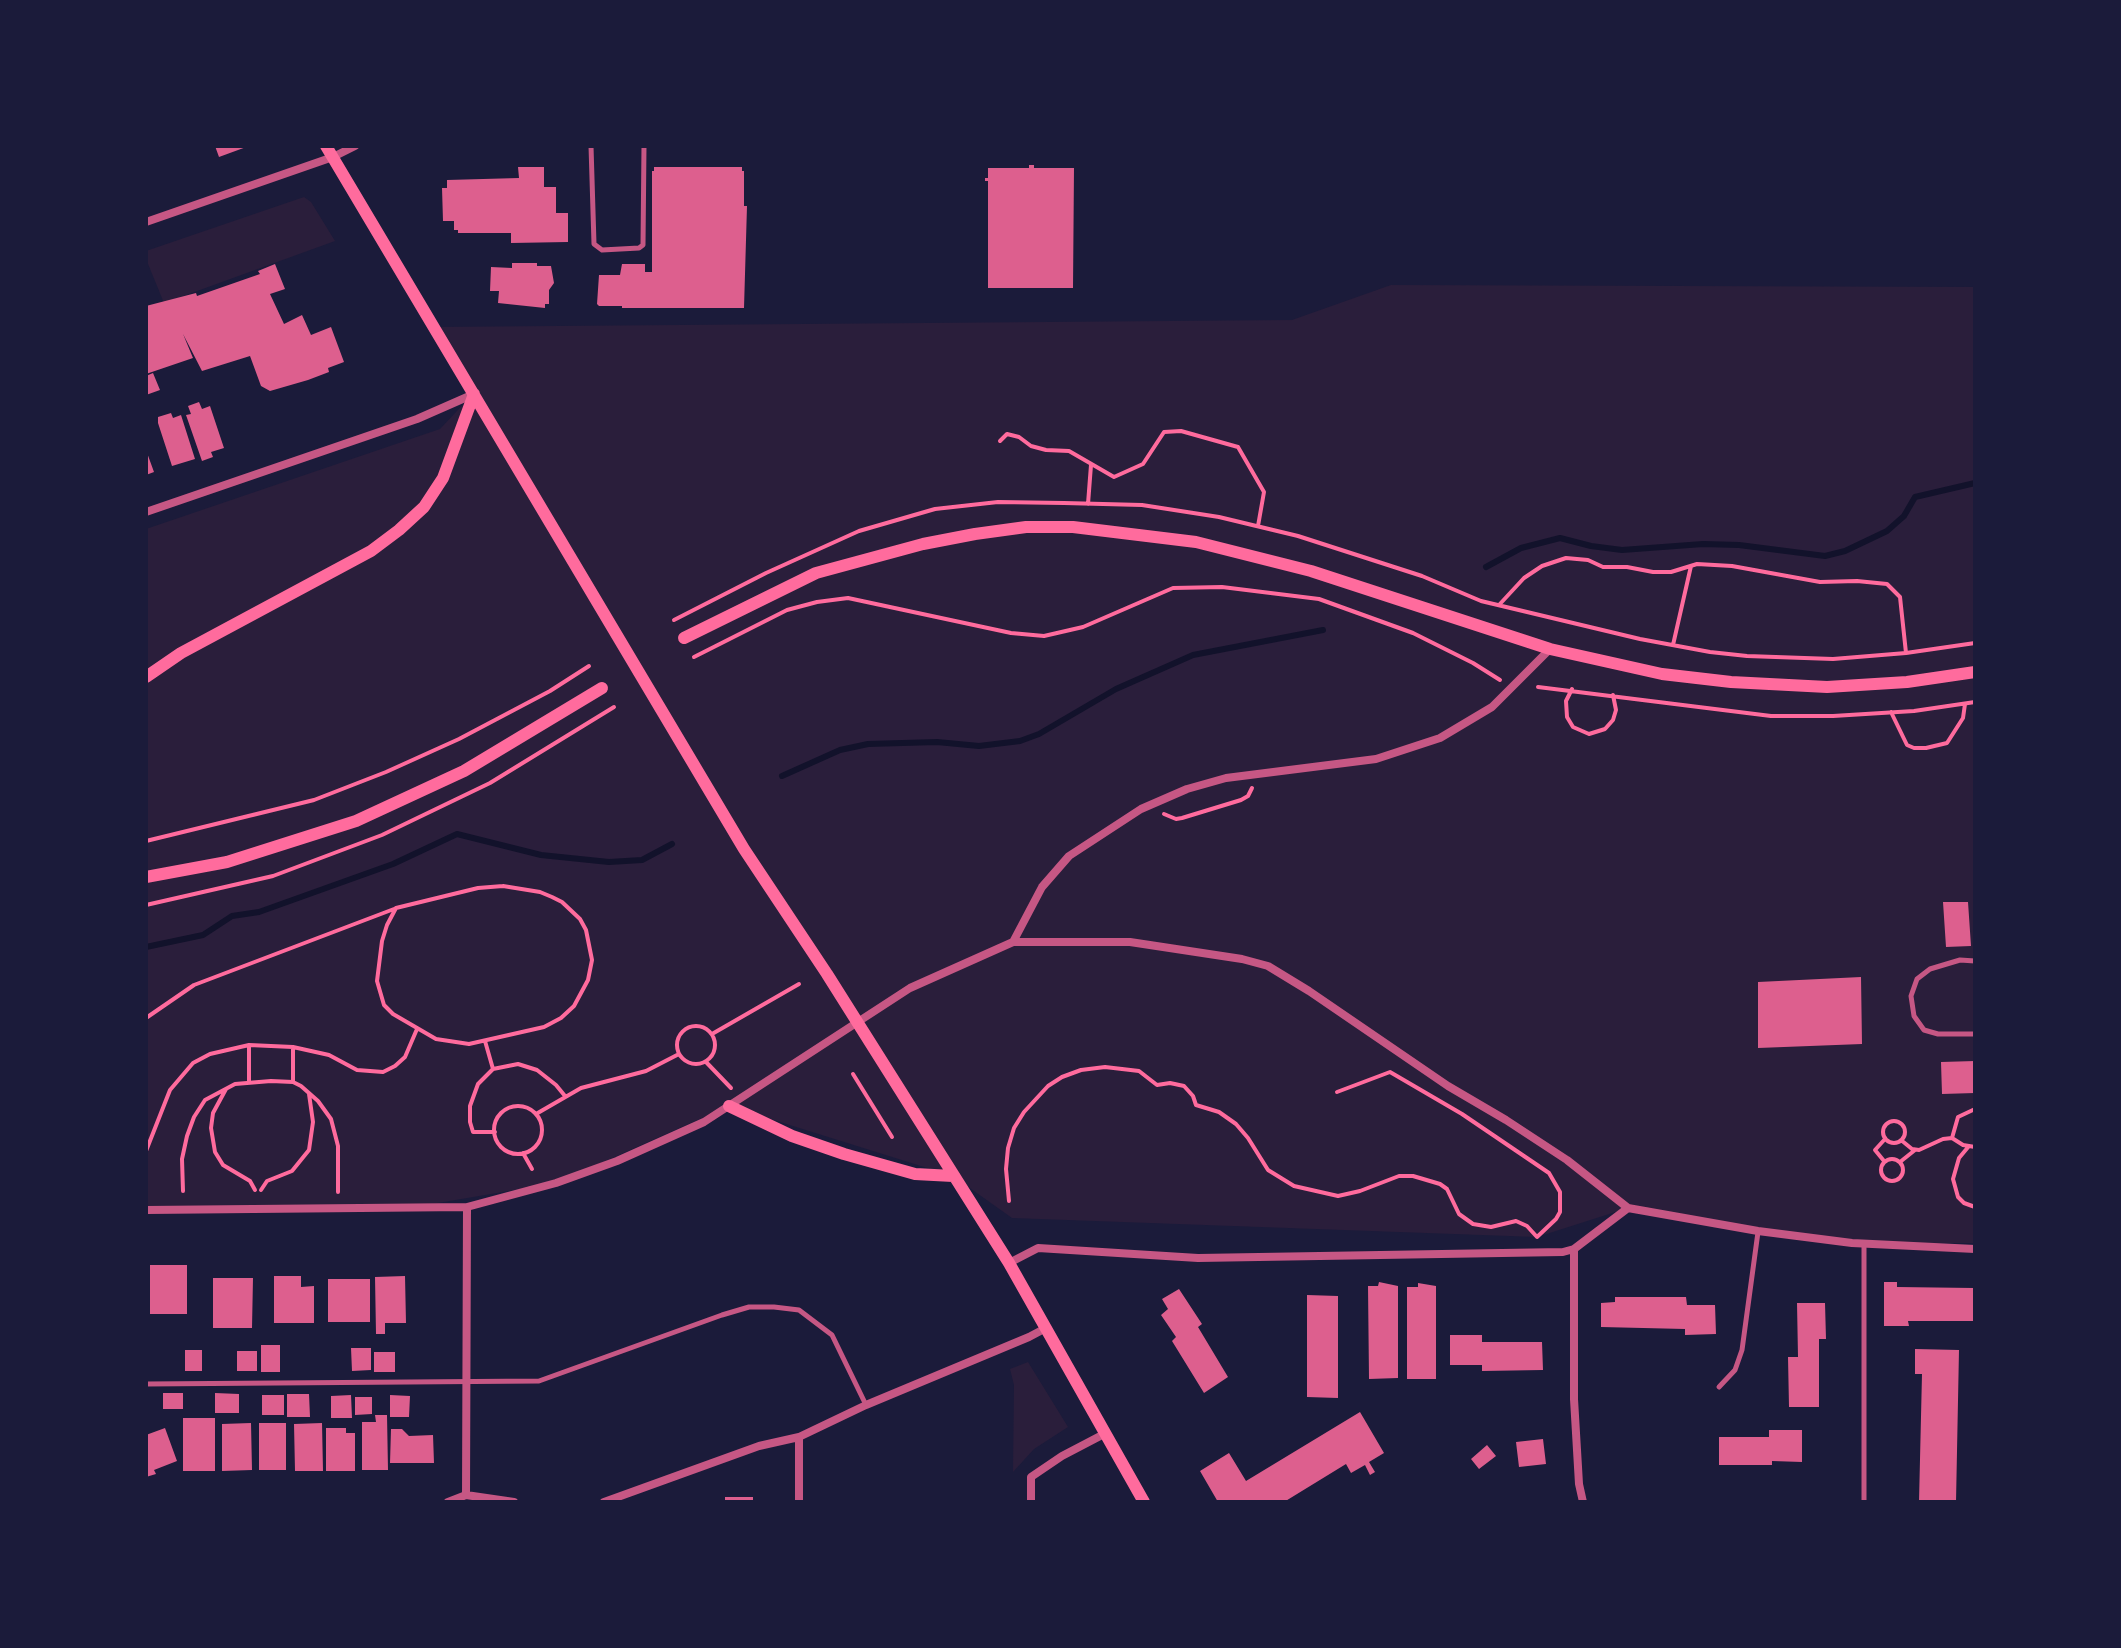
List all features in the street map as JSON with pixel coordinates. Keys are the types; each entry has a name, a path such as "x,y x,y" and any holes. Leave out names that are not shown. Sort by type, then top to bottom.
{"main road":[{"path":"330,151 744,849 1009,1263 1144,1502"},
{"path":"146,677 181,653 371,551 399,530 424,507 443,478 474,394"},
{"path":"684,638 816,573 923,544 975,534 1026,527 1073,527 1196,542 1296,567 1550,649 1662,674 1800,687 1907,682 1975,672"},
{"path":"146,877 227,862 356,821 464,771 602,688"},
{"path":"729,1106 792,1136 844,1154 915,1174 953,1176"}],"street":[{"path":"146,222 330,151 355,146"},
{"path":"146,512 417,419 474,394"},
{"path":"1013,942 1042,887 1069,856 1141,809 1187,789 1226,778 1376,759 1440,738 1492,707 1550,649"},
{"path":"146,1210 467,1207 556,1183 617,1161 694,1127 930,977 1013,942 1130,942 1242,959 1268,966 1448,1086 1567,1160 1628,1208 1758,1231 1864,1244 1975,1249"},
{"path":"466,1495 467,1207"},
{"path":"1009,1263 1038,1248 1198,1258 1563,1252 1574,1249 1628,1208"},
{"path":"1574,1249 1574,1399 1579,1484 1583,1502"},
{"path":"604,1502 759,1446 799,1437 1046,1328"},
{"path":"1031,1502 1031,1477 1062,1456 1106,1433"},
{"path":"799,1437 799,1502"},
{"path":"448,1502 466,1495 514,1502"}],"lane":[{"path":"591,146 594,244 602,250 639,248 643,245 644,146"},
{"path":"1975,961 1960,960 1930,969 1917,979 1911,996 1914,1016 1924,1030 1938,1034 1975,1034"},
{"path":"1719,1387 1735,1370 1742,1350 1758,1231"},
{"path":"1864,1244 1864,1502"},
{"path":"146,1384 539,1381 722,1315 749,1307 774,1307 799,1310 832,1335 866,1405"}],"path":[{"path":"1000,441 1007,434 1019,437 1031,446 1069,451 1114,477 1143,464 1164,432 1181,431 1238,447 1264,492 1258,526"},
{"path":"1088,504 1091,465"},
{"path":"1499,605 1524,578 1542,566 1566,558 1588,560 1603,567 1653,572 1671,572 1697,564 1732,566 1820,582 1887,584 1900,597 1906,653"},
{"path":"1673,645 1691,566"},
{"path":"694,657 787,610 817,602 848,598 1011,633 1044,636 1083,627 1173,588 1222,587 1319,599 1413,633 1501,681"},
{"path":"146,841 314,800 372,778 459,739 550,691 589,666"},
{"path":"1538,687 1771,716 1891,712 1975,702"},
{"path":"1572,689 1566,701 1567,717 1573,727 1589,734 1605,729 1613,720 1616,710 1613,695"},
{"path":"1891,712 1907,745 1926,748 1947,743 1957,732 1965,704"},
{"path":"1162,813 1176,819 1241,800 1248,796 1252,788"},
{"path":"146,1018 194,985 396,908 478,888 503,886 540,892 562,902 580,919 586,930 592,960 588,980 574,1006 544,1027 485,1041 453,1043 436,1039 393,1014 384,1005 377,981 382,941 396,908"},
{"path":"712,1034 799,984"},
{"path":"689,1027 702,1027 712,1034 716,1046 706,1062 700,1065 688,1063 679,1054 677,1041 689,1027"},
{"path":"146,1151 165,1100 184,1071 210,1054 249,1045 293,1047 329,1055 357,1070 383,1072 405,1057 417,1029"},
{"path":"485,1041 493,1069"},
{"path":"249,1045 249,1081"},
{"path":"293,1047 293,1082"},
{"path":"536,1114 596,1082 646,1071 679,1054"},
{"path":"706,1062 731,1088"},
{"path":"495,1132 473,1132 470,1122 470,1106 478,1084 493,1069 518,1064 537,1070 565,1096"},
{"path":"1009,1201 1008,1148 1014,1128 1024,1112 1048,1086 1062,1077 1081,1070 1105,1067 1139,1071 1157,1085 1170,1083 1184,1086 1196,1105 1219,1112 1236,1124 1268,1170 1305,1189 1338,1196 1399,1176 1431,1180 1447,1189 1459,1214 1469,1222 1491,1227 1516,1221 1537,1237 1560,1212 1560,1192 1549,1173 1493,1133 1390,1072 1337,1092"},
{"path":"853,1074 892,1137"},
{"path":"183,1191 182,1159 190,1126 205,1100 228,1087 249,1081 293,1082 308,1092 331,1119 337,1137 338,1192"},
{"path":"228,1087 219,1097 213,1113 212,1144 228,1170 250,1181 255,1190"},
{"path":"261,1190 267,1181 292,1171 309,1150 313,1122 308,1092"},
{"path":"523,1106 536,1114 540,1120 541,1137 531,1150 515,1153 501,1146 495,1132 498,1118 508,1108 523,1106"},
{"path":"1952,1138 1958,1117 1975,1109"},
{"path":"1895,1122 1903,1128 1901,1140 1891,1143 1885,1139 1883,1132 1886,1125 1895,1122"},
{"path":"1901,1140 1915,1150 1924,1150 1943,1139 1952,1138 1972,1147"},
{"path":"1885,1139 1875,1150 1885,1162 1883,1174 1891,1180 1901,1176 1903,1169 1900,1162 1891,1159 1885,1162"},
{"path":"1972,1147 1961,1153 1953,1179 1958,1197 1975,1207"},
{"path":"1900,1162 1915,1150"},
{"path":"523,1153 532,1169"}],"shaded area":[{"path":"304,197 311,202 335,241 164,303 146,259 146,251"},
{"path":"1391,285 1975,287 1975,1243 1852,1243 1628,1208 1537,1237 1012,1218 953,1176 729,1106 556,1183 408,1208 146,1213 146,529 440,429 473,394 434,327 1292,320"},
{"path":"1028,1362 1068,1427 1034,1449 1013,1472 1014,1385 1010,1369"}],"building":[{"path":"215,146 249,146 219,157"},
{"path":"1029,165 1034,165 1034,168 1074,168 1073,288 988,288 988,181 985,178 988,178 988,168 1029,168"},
{"path":"518,167 544,167 544,187 556,187 556,213 568,213 568,242 511,243 511,233 458,233 454,230 454,221 443,221 442,188 447,188 447,180 519,178"},
{"path":"654,167 742,167 744,206 747,206 744,308 622,308 597,304 599,275 620,275 622,264 645,264 645,272 652,272"},
{"path":"512,263 551,266 554,283 549,290 549,304 545,304 545,308 498,303 499,291 490,291 491,267 512,268"},
{"path":"275,264 285,289 270,294 284,324 302,315 311,335 331,327 344,362 328,368 329,372 270,391 261,386 250,356 202,371 183,334 193,358 146,374 146,306 196,293 197,296 260,274 258,271"},
{"path":"153,373 160,390 146,395 146,376"},
{"path":"199,402 202,409 210,406 224,448 211,452 213,457 202,461 186,415 191,414 188,406"},
{"path":"171,413 173,418 181,415 195,459 172,466 158,423 158,417"},
{"path":"146,450 154,472 146,475"},
{"path":"1943,902 1968,902 1971,946 1946,947"},
{"path":"1861,977 1862,1044 1758,1048 1758,982"},
{"path":"1975,1061 1975,1093 1942,1094 1941,1062"},
{"path":"150,1265 187,1265 187,1314 150,1314"},
{"path":"274,1276 301,1276 301,1287 314,1286 314,1323 274,1323"},
{"path":"405,1276 406,1323 385,1323 385,1334 376,1334 375,1277"},
{"path":"213,1278 253,1278 252,1328 213,1328"},
{"path":"328,1279 370,1279 370,1322 328,1322"},
{"path":"1379,1282 1398,1286 1398,1378 1369,1379 1368,1286 1378,1286"},
{"path":"1884,1282 1897,1282 1897,1287 1974,1288 1975,1321 1908,1321 1909,1326 1884,1326"},
{"path":"1418,1283 1436,1286 1436,1379 1407,1379 1407,1287 1418,1287"},
{"path":"1179,1289 1202,1324 1198,1327 1228,1377 1204,1393 1172,1341 1176,1337 1161,1315 1168,1309 1162,1299"},
{"path":"1307,1295 1338,1296 1338,1398 1307,1397"},
{"path":"1615,1297 1686,1297 1687,1305 1715,1305 1716,1334 1685,1335 1685,1329 1601,1327 1601,1303 1615,1302"},
{"path":"1797,1303 1825,1303 1826,1339 1819,1339 1819,1407 1789,1407 1788,1357 1798,1357"},
{"path":"1450,1335 1482,1335 1482,1342 1542,1342 1543,1370 1482,1371 1482,1365 1450,1365"},
{"path":"261,1345 280,1345 280,1372 261,1372"},
{"path":"351,1348 371,1348 371,1370 352,1371"},
{"path":"1915,1349 1959,1350 1956,1502 1919,1502 1922,1374 1915,1374"},
{"path":"185,1350 202,1350 202,1371 185,1371"},
{"path":"237,1351 257,1351 257,1371 237,1371"},
{"path":"374,1352 395,1352 395,1372 374,1372"},
{"path":"163,1393 183,1393 183,1409 163,1409"},
{"path":"215,1393 239,1394 239,1413 215,1413"},
{"path":"287,1394 309,1394 310,1417 287,1417"},
{"path":"262,1395 284,1395 284,1415 262,1415"},
{"path":"351,1395 352,1418 331,1418 331,1396"},
{"path":"390,1395 410,1396 409,1417 390,1417"},
{"path":"355,1397 372,1397 372,1414 355,1415"},
{"path":"1360,1412 1384,1453 1369,1462 1375,1472 1370,1475 1365,1465 1351,1473 1346,1464 1284,1502 1218,1502 1200,1471 1229,1453 1246,1481"},
{"path":"375,1415 387,1415 388,1470 362,1470 362,1422 376,1422"},
{"path":"183,1418 215,1418 215,1471 183,1471"},
{"path":"251,1423 252,1470 222,1471 222,1424"},
{"path":"259,1423 286,1423 286,1470 259,1470"},
{"path":"322,1423 323,1471 295,1471 294,1424"},
{"path":"165,1428 177,1461 154,1470 156,1474 146,1477 146,1435"},
{"path":"326,1428 346,1428 346,1433 355,1433 355,1471 326,1471"},
{"path":"391,1429 402,1429 409,1436 433,1435 434,1463 390,1463"},
{"path":"1769,1430 1802,1430 1802,1462 1719,1465 1719,1437 1769,1437"},
{"path":"1543,1439 1546,1464 1519,1467 1516,1442"},
{"path":"1487,1445 1496,1456 1479,1469 1471,1459"},
{"path":"725,1497 753,1497 753,1502 725,1502"}],"waterway":[{"path":"1486,567 1521,548 1560,538 1622,550 1703,544 1739,545 1825,556 1845,551 1887,531 1904,516 1915,497 1975,483"},
{"path":"782,776 840,750 868,744 937,742 979,746 1020,741 1039,734 1116,689 1193,655 1323,630"},
{"path":"146,947 203,935 232,916 259,912 393,864 457,834 541,855 609,862 642,860 672,844"}]}
